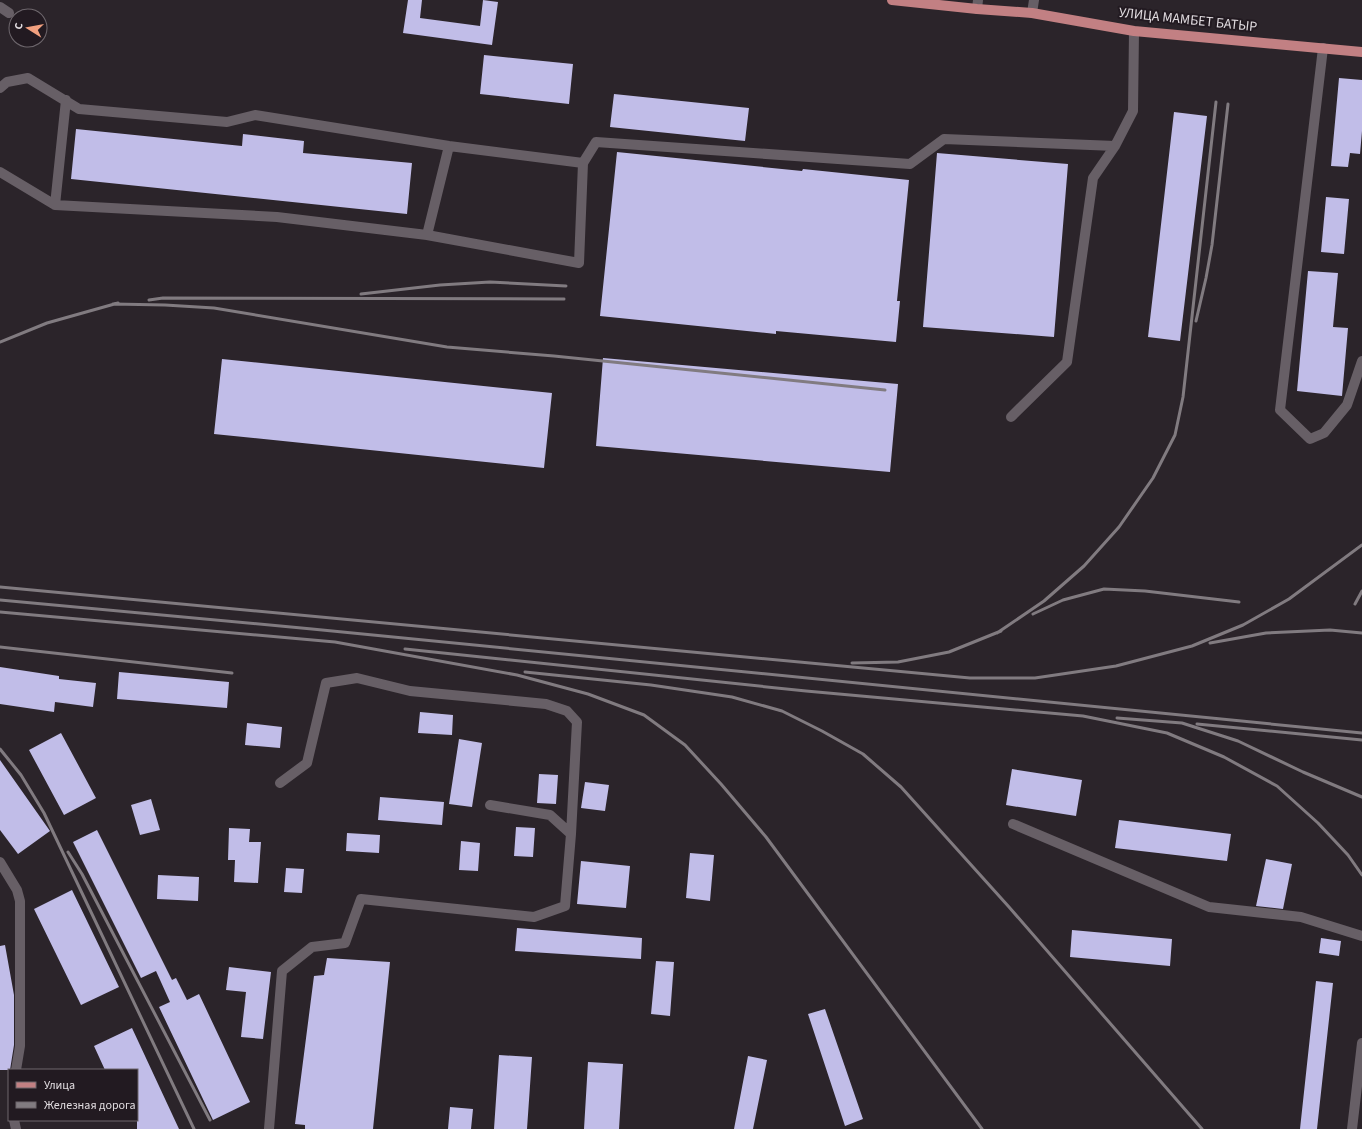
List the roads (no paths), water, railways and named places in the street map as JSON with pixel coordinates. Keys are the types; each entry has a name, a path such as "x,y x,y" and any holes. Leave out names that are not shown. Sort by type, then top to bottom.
{"main road":[{"name":"УЛИЦА МАМБЕТ БАТЫР","path":"892,0 977,5 1134,31 1362,52"}],"street":[{"path":"1032,13 1034,0"},
{"path":"0,7 8,13"},
{"path":"1011,417 1067,362 1093,178 1115,146 1133,110 1134,31"},
{"path":"1323,48 1280,410 1310,439 1324,433 1347,406 1362,361"},
{"path":"0,88 8,82 28,78 79,108 227,122 255,115 449,146 583,163"},
{"path":"55,205 66,100"},
{"path":"0,172 55,205 277,217 427,235 579,263 583,163 596,142 910,164 944,139 1115,146"},
{"path":"427,235 449,146"},
{"path":"269,1129 282,971 312,947 345,943 361,899 534,917 565,906 577,722 567,711 546,704 410,691 356,678 326,683 307,763 280,783"},
{"path":"490,805 550,815 570,834"},
{"path":"1013,824 1209,907 1301,917 1362,936"},
{"path":"0,862 17,890 20,901 20,1046 16,1069"},
{"path":"1352,1129 1362,1043"}],"railway":[{"path":"997,633 1044,601 1084,566 1119,527 1153,478 1175,435 1183,397 1216,102"},
{"path":"1196,321 1212,245 1228,104"},
{"path":"361,294 440,285 490,282 566,286"},
{"path":"149,300 163,298 564,299"},
{"path":"0,342 47,323 118,303"},
{"path":"113,304 214,308 447,347 554,356 885,390"},
{"path":"0,587 970,678 1035,678 1116,666 1192,646 1243,625 1289,599 1362,545"},
{"path":"1033,614 1063,600 1104,589 1145,591 1239,602"},
{"path":"1355,604 1362,591"},
{"path":"0,600 312,629 1362,733"},
{"path":"0,612 335,642 517,675 588,694 644,715 685,745 721,784 766,837 982,1129"},
{"path":"1210,643 1266,633 1330,630 1362,633"},
{"path":"852,663 898,662 949,652 1001,631"},
{"path":"0,647 232,673"},
{"path":"405,649 806,691 1083,716 1167,733 1224,757 1277,786 1318,823 1348,855 1362,875"},
{"path":"525,672 651,685 732,697 782,711 863,754 901,787 1009,907 1202,1129"},
{"path":"1117,718 1182,723 1238,741 1303,772 1362,797"},
{"path":"1197,724 1362,740"},
{"path":"0,749 21,775 44,813 194,1129"},
{"path":"68,852 82,874 210,1120"}]}
